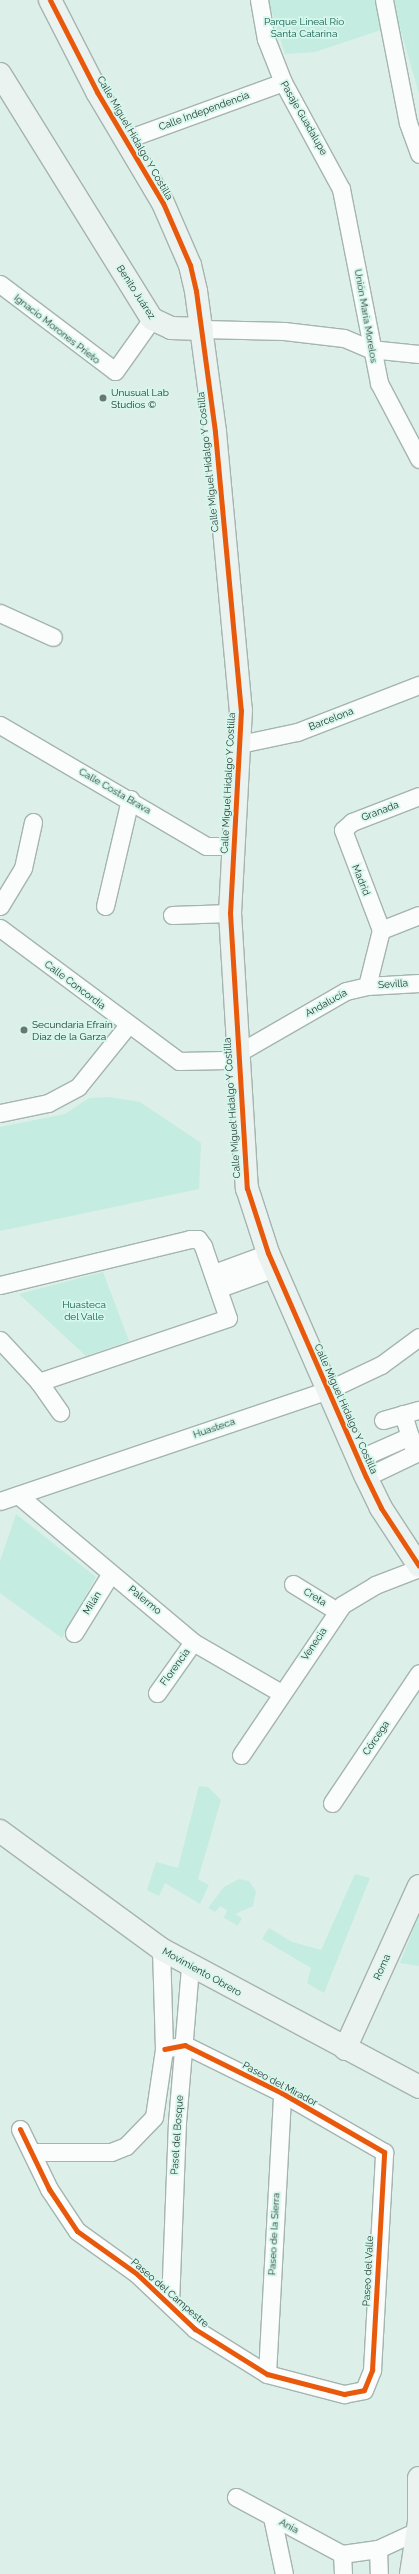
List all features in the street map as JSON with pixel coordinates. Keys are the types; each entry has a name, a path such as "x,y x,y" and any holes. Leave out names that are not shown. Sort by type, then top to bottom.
{"street":[{"name":"Calle Miguel Hidalgo Y Costilla","path":"50,0 124,140 163,203 190,265 202,329 232,600 241,710 230,913 247,1188 272,1261 380,1508 419,1567"},
{"name":"Pasaje Guadalupe","path":"259,0 266,40 283,82 341,189"},
{"path":"384,0 408,123 419,154"},
{"name":"Benito Juárez","path":"0,74 152,319 171,328 284,331 344,338 370,349 419,354"},
{"name":"Calle Independencia","path":"124,140 283,82"},
{"name":"Unión María Morelos","path":"341,189 370,349 386,401 419,459"},
{"name":"Ignacio Morones Prieto","path":"0,284 115,372 152,319"},
{"path":"0,614 53,637"},
{"name":"Barcelona","path":"240,744 297,732 419,685"},
{"name":"Calle Costa Brava","path":"0,725 130,799 206,846 233,846"},
{"name":"Granada","path":"343,830 352,822 419,796"},
{"path":"105,906 130,799"},
{"path":"0,906 24,868 33,822"},
{"name":"Madrid","path":"343,830 381,930"},
{"path":"172,914 230,913"},
{"path":"367,986 381,930 419,914"},
{"name":"Calle Concordia","path":"0,928 128,1025 179,1061 210,1063 238,1055"},
{"name":"Sevilla","path":"367,986 419,983"},
{"name":"Andalucía","path":"238,1055 346,991 367,986"},
{"path":"0,1113 48,1103 78,1088 128,1025"},
{"path":"0,1285 194,1238 203,1246 217,1280 228,1312 225,1319 39,1382"},
{"path":"217,1280 272,1261"},
{"name":"Huasteca","path":"0,1501 328,1390 381,1365 419,1337"},
{"path":"0,1340 39,1382 60,1412"},
{"path":"362,1468 417,1457 410,1436 411,1412 383,1420"},
{"path":"362,1468 410,1436"},
{"name":"Palermo","path":"18,1495 194,1642 281,1693"},
{"name":"Venecia","path":"241,1755 336,1611 374,1585 419,1567"},
{"name":"Milán","path":"74,1632 110,1573"},
{"name":"Creta","path":"293,1584 336,1611"},
{"name":"Florencia","path":"157,1692 194,1642"},
{"name":"Córcega","path":"332,1803 419,1673"},
{"name":"Movimiento Obrero","path":"0,1831 161,1949 190,1967 345,2050 419,2087"},
{"name":"Roma","path":"345,2050 419,1886"},
{"path":"32,2152 111,2152 126,2146 154,2117 164,2049 161,1949"},
{"name":"Pasel del Bosque","path":"170,2304 177,2122 185,2045 190,1967"},
{"path":"164,2049 185,2045"},
{"name":"Paseo del Mirador","path":"185,2045 282,2093 384,2152"},
{"name":"Paseo de la Sierra","path":"267,2374 282,2093"},
{"path":"154,2117 177,2122"},
{"name":"Paseo del Campestre","path":"20,2129 49,2189 77,2231 137,2274 195,2329 267,2374 344,2394 364,2390"},
{"name":"Paseo del Valle","path":"364,2390 372,2370 384,2152"},
{"path":"411,2574 418,2524 419,2478"},
{"name":"Ania","path":"236,2497 342,2554"},
{"path":"272,2517 284,2574"},
{"path":"343,2574 342,2554 378,2549 418,2524"},
{"path":"378,2549 378,2574"}],"green space":[{"name":"Parque Lineal Río Santa Catarina","path":"268,0 419,0 419,94 399,24 315,52 285,54"},
{"path":"108,1097 140,1102 201,1143 199,1189 0,1231 0,1127 65,1114 89,1098"},
{"name":"Huasteca del Valle","path":"103,1272 129,1341 86,1356 19,1294"},
{"path":"16,1514 96,1577 62,1638 0,1593 0,1561"},
{"path":"199,1786 208,1787 221,1800 198,1879 209,1885 200,1904 165,1883 159,1896 147,1890 156,1862 178,1868"},
{"path":"355,1874 370,1878 324,1993 307,1983 311,1968 262,1939 269,1928 292,1942 321,1950"},
{"path":"239,1879 249,1881 256,1891 253,1906 235,1914 242,1918 238,1926 224,1918 227,1910 220,1906 215,1912 208,1908 224,1887"},
{"path":"419,1915 419,1966 400,1963"}],"cycle path":[{"path":"50,0 97,92 163,203 190,265 196,291 215,432 241,710 230,913 247,1188 268,1253 366,1477 381,1508 419,1566"},
{"path":"20,2129 49,2189 77,2231 137,2274 195,2329 267,2374 344,2394 364,2390 372,2370 384,2152 282,2093 185,2045 164,2049"}],"place":[{"name":"Unusual Lab Studios ©","path":"103,398"},
{"name":"Secundaria Efraín Díaz de la Garza","path":"24,1030"}]}
